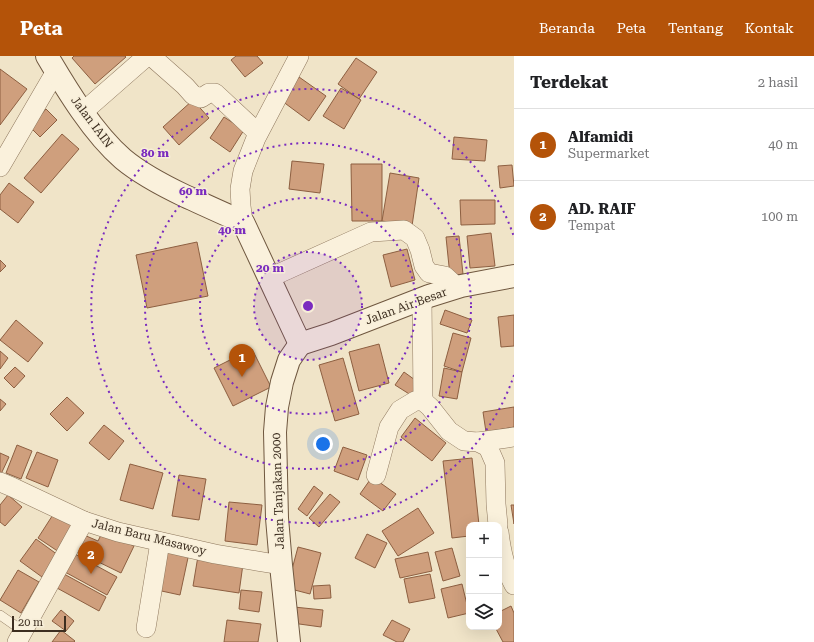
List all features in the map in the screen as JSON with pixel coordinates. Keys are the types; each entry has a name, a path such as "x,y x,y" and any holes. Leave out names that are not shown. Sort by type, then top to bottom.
{"street":[{"path":"82,112 147,56"},
{"path":"151,56 186,86 193,95 201,98 209,93 215,93 258,133"},
{"path":"299,56 258,133 243,171 240,189 243,222 300,344"},
{"path":"0,167 51,60"},
{"name":"Jalan IAIN","path":"51,60 82,112 103,139 122,159 168,187 243,222"},
{"path":"269,278 371,232 404,230 415,238 424,266 429,273 445,276 457,287"},
{"name":"Jalan Air Besar","path":"300,344 331,334 422,298 457,287 507,276 514,276"},
{"path":"422,298 423,401"},
{"name":"Jalan Tanjakan 2000","path":"289,642 281,565 275,474 275,432 277,407 282,382 289,360 300,344"},
{"path":"376,475 389,427 400,410 415,401 423,401 430,407 449,431 464,441 478,442 514,437"},
{"path":"478,442 488,447 495,462 498,522"},
{"name":"Jalan Baru Masawoy","path":"0,482 84,521 118,532 215,554 281,565"},
{"path":"20,636 84,521"},
{"path":"146,628 160,542"},
{"path":"502,552 514,585"}],"lane":[{"path":"0,614 20,636"}],"building":[{"path":"74,56 126,57 95,84 72,58"},
{"path":"236,56 257,56 263,63 245,77 231,60"},
{"path":"356,58 377,72 359,99 338,84"},
{"path":"0,69 27,89 0,125"},
{"path":"299,77 326,96 309,121 282,101"},
{"path":"341,88 361,100 344,129 323,116"},
{"path":"193,100 209,118 179,145 163,127"},
{"path":"46,109 57,120 40,137 30,127"},
{"path":"224,117 244,130 230,152 210,138"},
{"path":"62,134 79,149 41,193 24,178"},
{"path":"454,137 487,140 485,161 452,159"},
{"path":"292,161 324,164 320,193 289,189"},
{"path":"351,164 382,164 382,221 352,221"},
{"path":"512,165 514,186 500,188 498,166"},
{"path":"390,173 419,178 412,226 382,221"},
{"path":"9,183 34,202 18,223 0,209 0,195"},
{"path":"460,200 495,200 495,224 461,225"},
{"path":"491,233 495,266 470,268 467,236"},
{"path":"459,236 463,274 450,276 446,237"},
{"path":"197,242 208,296 147,308 136,255"},
{"path":"407,249 415,280 391,287 383,255"},
{"path":"0,260 6,266 0,272"},
{"path":"445,310 472,320 467,333 440,324"},
{"path":"514,315 514,346 501,347 498,317"},
{"path":"16,320 43,343 28,362 0,340"},
{"path":"453,333 471,338 462,372 444,366"},
{"path":"379,344 389,383 359,391 349,352"},
{"path":"252,349 271,387 233,406 214,368"},
{"path":"0,351 8,358 0,369"},
{"path":"343,358 359,414 335,421 319,365"},
{"path":"15,367 25,376 14,388 4,378"},
{"path":"444,368 462,372 457,399 439,396"},
{"path":"404,372 422,385 414,397 395,385"},
{"path":"67,397 84,413 67,431 50,414"},
{"path":"0,399 6,404 0,411"},
{"path":"514,407 514,427 486,432 483,412"},
{"path":"415,418 446,443 432,461 401,437"},
{"path":"104,425 124,441 109,460 89,443"},
{"path":"17,445 32,451 21,479 6,473"},
{"path":"343,447 367,455 358,480 334,471"},
{"path":"37,452 58,460 48,487 26,478"},
{"path":"0,453 9,457 1,474 0,474"},
{"path":"472,458 479,522 466,522 466,536 452,538 443,461"},
{"path":"130,464 163,473 153,509 120,500"},
{"path":"179,475 206,479 199,520 172,516"},
{"path":"372,477 396,494 383,511 360,494"},
{"path":"314,486 323,493 307,516 298,509"},
{"path":"330,494 340,502 319,527 309,518"},
{"path":"8,495 22,507 5,526 0,522 0,505"},
{"path":"229,502 262,505 257,545 225,541"},
{"path":"511,505 514,505 514,524"},
{"path":"418,508 434,533 398,556 382,531"},
{"path":"56,510 77,524 59,552 38,538"},
{"path":"103,531 134,546 121,573 76,551 84,535 98,541"},
{"path":"367,534 387,543 375,568 355,558"},
{"path":"36,539 58,555 42,577 20,561"},
{"path":"298,547 321,553 310,594 287,588"},
{"path":"165,548 189,553 180,595 157,590"},
{"path":"452,548 460,576 443,581 435,552"},
{"path":"428,552 432,571 400,578 395,559"},
{"path":"75,554 117,577 107,595 65,572"},
{"path":"198,556 243,564 239,593 193,586"},
{"path":"18,570 39,582 21,613 0,600"},
{"path":"64,574 106,597 99,611 57,588"},
{"path":"430,574 435,598 409,603 404,579"},
{"path":"462,584 466,601 466,614 448,618 441,589"},
{"path":"330,585 331,598 314,599 313,586"},
{"path":"241,590 262,592 259,612 239,609"},
{"path":"511,606 514,613 514,642 503,642 497,630 502,630 502,610"},
{"path":"294,607 323,610 321,627 292,623"},
{"path":"61,610 74,621 66,631 52,621"},
{"path":"227,620 261,624 258,642 224,642"},
{"path":"392,620 410,629 403,642 397,642 383,635"},
{"path":"61,630 75,641 52,642"}],"place":[{"name":"Alfamidi","path":"242,377"},
{"name":"AD. RAIF","path":"91,574"}]}
